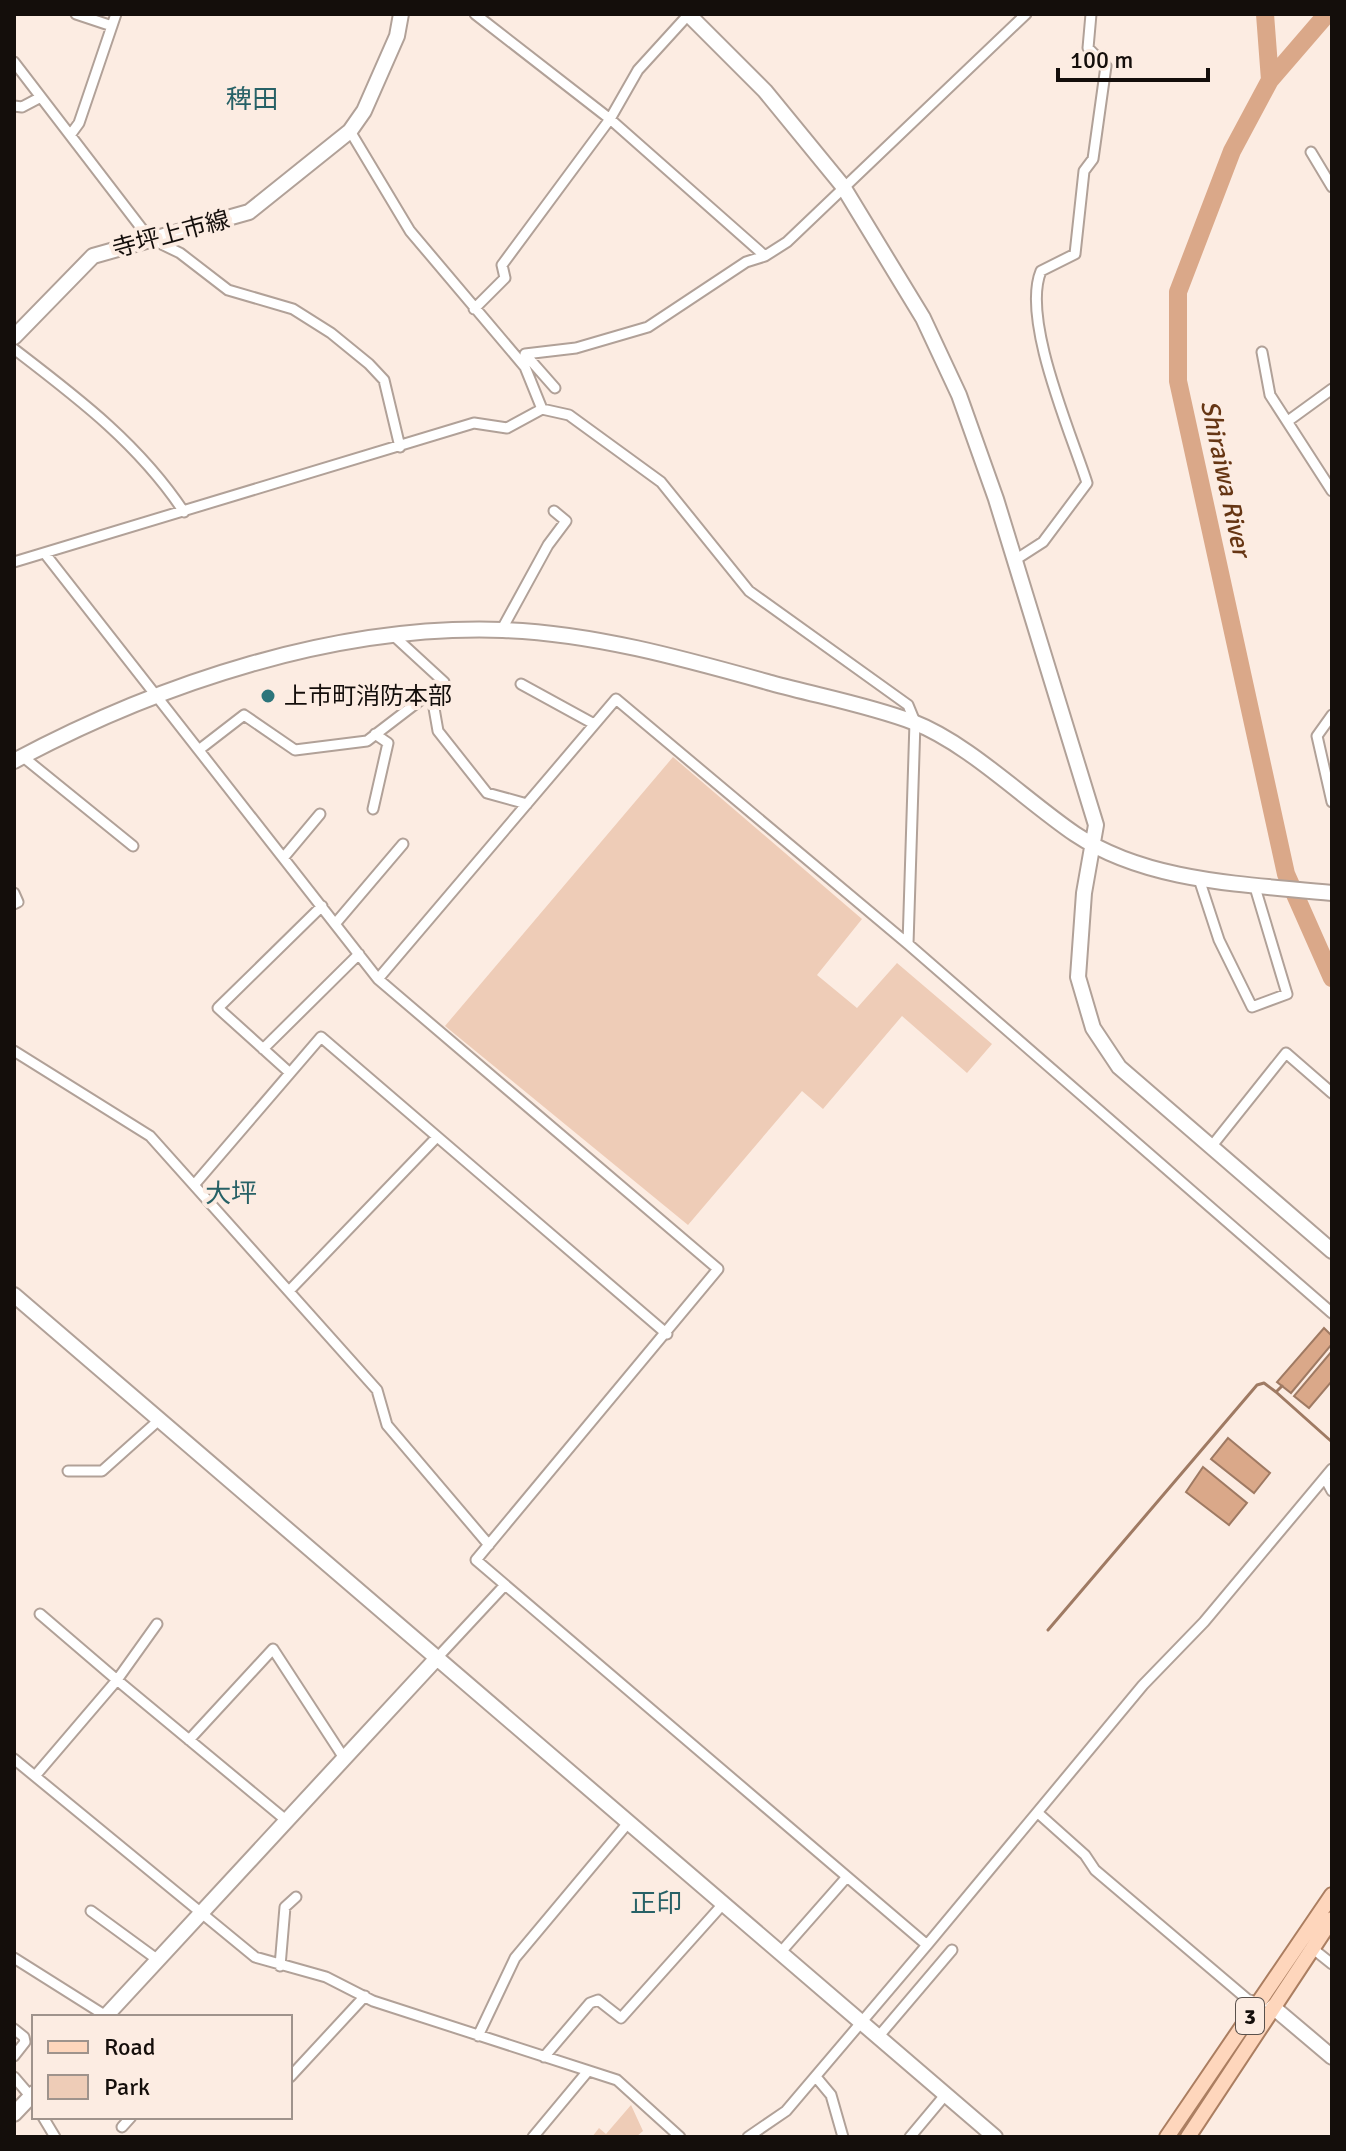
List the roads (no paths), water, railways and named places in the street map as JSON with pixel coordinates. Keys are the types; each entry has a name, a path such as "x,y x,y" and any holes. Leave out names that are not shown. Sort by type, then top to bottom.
{"main road":[{"name":"3","path":"1188,2137 1332,1895"},
{"name":"3","path":"1167,2137 1332,1919"}],"street":[{"path":"76,14 112,26"},
{"path":"71,134 79,123 116,14"},
{"name":"寺坪上市線","path":"14,337 83,262 103,252 149,238 249,212 350,131 364,111 397,36 401,14"},
{"path":"475,14 610,119 765,256"},
{"path":"474,309 505,278 502,265 610,119 638,70 688,14 765,91 842,185 879,241 929,331 978,444 1096,825 1084,893 1078,977 1093,1028 1119,1067 1332,1251"},
{"path":"555,388 525,354 576,348 627,336 648,327 746,262 765,256 787,242 842,185 1026,14"},
{"path":"1015,560 1043,542 1087,483 1047,359 1037,308 1036,283 1041,271 1075,254 1077,246 1084,171 1093,159 1106,66 1088,48 1091,14"},
{"path":"14,62 149,238 180,253 228,290 293,309 331,333 369,364 384,380 400,447"},
{"path":"14,106 22,107 41,97"},
{"path":"350,131 410,231 525,367 542,409"},
{"path":"1311,152 1332,187"},
{"path":"14,349 85,403 140,453 184,512"},
{"path":"1262,352 1270,395 1332,491"},
{"path":"1288,421 1332,389"},
{"path":"14,562 46,555 474,423 507,428 542,409 569,415 661,482 749,591 908,705 915,722 908,944"},
{"path":"502,629 548,545 566,521 554,511"},
{"path":"46,555 158,694 378,979 718,1269 476,1560 927,1945"},
{"path":"133,846 18,758 158,694 285,653 395,637 502,629 627,647 915,722 949,742 1093,844 1135,861 1199,879 1332,893"},
{"path":"200,749 244,715 295,750 367,741 444,682 395,637"},
{"path":"521,684 594,724"},
{"path":"431,691 438,731 487,793 527,804"},
{"path":"378,979 616,699 908,944 1332,1313"},
{"path":"1332,715 1317,736 1332,802"},
{"path":"373,809 388,743 375,734"},
{"path":"284,857 320,814"},
{"path":"335,924 403,844"},
{"path":"1199,879 1219,940 1252,1007 1287,994 1254,884"},
{"path":"14,893 18,902 14,904"},
{"path":"290,1073 218,1008 322,906"},
{"path":"263,1049 359,954"},
{"path":"194,1185 321,1037 667,1334"},
{"path":"14,1051 150,1136 377,1390 387,1425 489,1545"},
{"path":"1211,1147 1286,1053 1332,1093"},
{"path":"289,1291 436,1138"},
{"path":"14,1295 995,2137"},
{"path":"68,1471 102,1471 159,1420"},
{"path":"748,2137 786,2111 864,2023 1143,1685 1204,1622 1332,1469"},
{"path":"1325,1478 1332,1491"},
{"path":"107,2015 504,1586"},
{"path":"40,1614 287,1821"},
{"path":"35,1776 117,1680 157,1624"},
{"path":"189,1740 273,1649 344,1758"},
{"path":"14,1759 255,1957 326,1977 365,1996 478,2036 617,2080 680,2137"},
{"path":"1038,1813 1085,1855 1095,1870 1247,1999 1266,2005 1332,2057"},
{"path":"478,2036 515,1958 628,1823"},
{"path":"780,1953 846,1878"},
{"path":"280,1966 285,1907 296,1897"},
{"path":"544,2057 590,2003 598,2000 621,2018 723,1904"},
{"path":"91,1911 158,1960"},
{"path":"1312,1948 1332,1964"},
{"path":"879,2036 952,1950"},
{"path":"14,1958 104,2015"},
{"path":"292,2075 365,1996"},
{"path":"14,2029 24,2037 25,2042 14,2056"},
{"path":"533,2137 588,2071"},
{"path":"14,2077 32,2095"},
{"path":"816,2077 831,2095 843,2137"},
{"path":"910,2137 946,2094"},
{"path":"14,2114 32,2097"},
{"path":"44,2119 55,2137"},
{"path":"122,2127 129,2119"}],"waterway":[{"path":"1265,14 1270,80"},
{"name":"Shiraiwa River","path":"1327,14 1270,80 1232,151 1178,292 1178,381 1286,874 1332,978"},
{"path":"1048,1630 1257,1385 1264,1383 1276,1392"},
{"path":"1282,1386 1276,1392 1332,1442"}],"place":[{"name":"上市町消防本部","path":"268,696"}],"district":[{"name":"稗田","path":"252,99"},
{"name":"大坪","path":"231,1193"},
{"name":"正印","path":"656,1903"}]}
